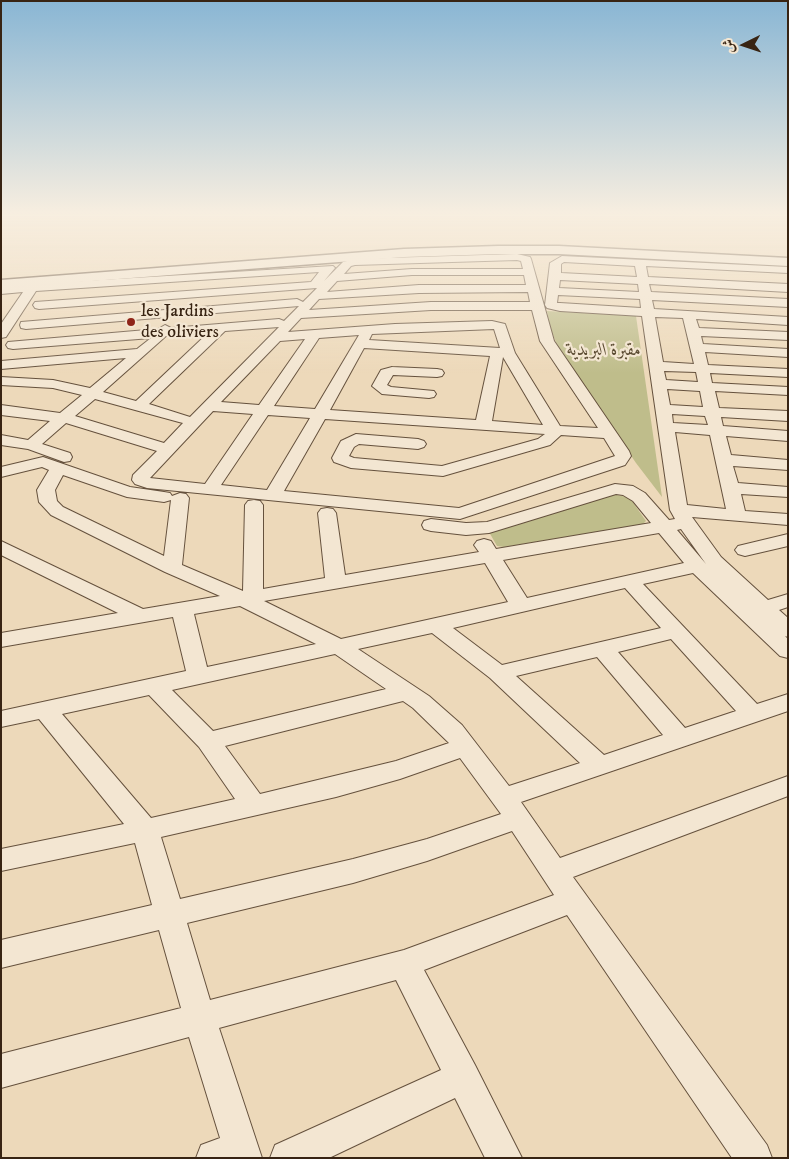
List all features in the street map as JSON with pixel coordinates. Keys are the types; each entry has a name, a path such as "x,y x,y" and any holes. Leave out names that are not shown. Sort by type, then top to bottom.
{"street":[{"path":"1,290 52,283 339,265"},
{"path":"347,265 334,278 315,291 297,309 141,478 147,483 455,514 467,512 619,462 622,459 622,454 547,341 527,265"},
{"path":"394,328 410,307 419,289 409,265"},
{"path":"556,265 553,291 788,304"},
{"path":"640,265 658,384 682,517 714,561 788,630"},
{"path":"697,265 788,270"},
{"path":"159,276 329,268 315,291"},
{"path":"159,276 164,332"},
{"path":"554,276 645,296 689,315 788,321"},
{"path":"1,363 52,283"},
{"path":"1,284 33,285"},
{"path":"1,334 33,285"},
{"path":"39,305 161,296 315,291 533,288"},
{"path":"645,296 788,288"},
{"path":"26,326 163,314 297,309 537,306"},
{"path":"1,315 14,314"},
{"path":"689,315 732,488 737,516"},
{"path":"273,496 365,337 394,328 498,326 501,328 503,353 483,426"},
{"path":"13,345 222,327 365,337 445,350 503,353"},
{"path":"139,406 222,327"},
{"path":"1,440 31,445 116,476 126,476 277,330"},
{"path":"31,445 164,332"},
{"path":"693,332 788,336"},
{"path":"210,489 315,334"},
{"path":"697,348 788,353"},
{"path":"407,468 418,444 429,394 445,350"},
{"path":"1,363 140,353"},
{"path":"503,353 555,431"},
{"path":"656,366 788,373"},
{"path":"429,394 387,391 378,386 386,373 392,371 436,373"},
{"path":"1,381 53,384 93,393 184,419"},
{"path":"658,384 788,391"},
{"path":"209,406 610,434"},
{"path":"663,409 788,416"},
{"path":"1,410 65,418 158,446"},
{"path":"667,427 788,436"},
{"path":"418,444 356,439 348,442 340,456 344,461 350,463 436,471 449,470 544,442 551,438 555,431"},
{"path":"724,460 788,465"},
{"path":"1,472 39,462 60,467 127,492 476,529 489,527 619,488 628,490 639,497 663,528 697,566 788,651"},
{"path":"60,467 51,478 46,490 48,502 57,511 172,568 247,597 338,646 407,692 437,716 466,747 754,1158"},
{"path":"732,488 788,492"},
{"path":"172,568 180,498"},
{"path":"247,597 254,505"},
{"path":"467,512 490,556 521,606"},
{"path":"327,513 336,583"},
{"path":"1,623 12,638 663,528 682,517 737,516 788,520"},
{"path":"745,550 788,540"},
{"path":"1,547 140,616"},
{"path":"1,719 436,625 697,566"},
{"path":"629,581 753,714"},
{"path":"764,608 788,600"},
{"path":"182,609 198,676"},
{"path":"436,625 498,673 600,766"},
{"path":"498,673 676,631"},
{"path":"602,648 680,738"},
{"path":"153,685 208,741 254,806"},
{"path":"208,741 407,692"},
{"path":"1,954 353,872 427,850 600,766 788,702"},
{"path":"45,710 145,830 200,1019 233,1155"},
{"path":"1,860 145,830 370,779 466,747"},
{"path":"553,872 788,786"},
{"path":"1,1071 404,964 573,900"},
{"path":"404,964 504,1158"},
{"path":"288,1158 463,1077"}],"green space":[{"name":"مقبرة البريدية","path":"547,311 636,316 662,497 636,463 558,348 550,327"},
{"path":"612,494 627,497 646,521 643,524 504,547 497,546 489,532"}],"place":[{"name":"les Jardins des oliviers","path":"131,322"}]}
